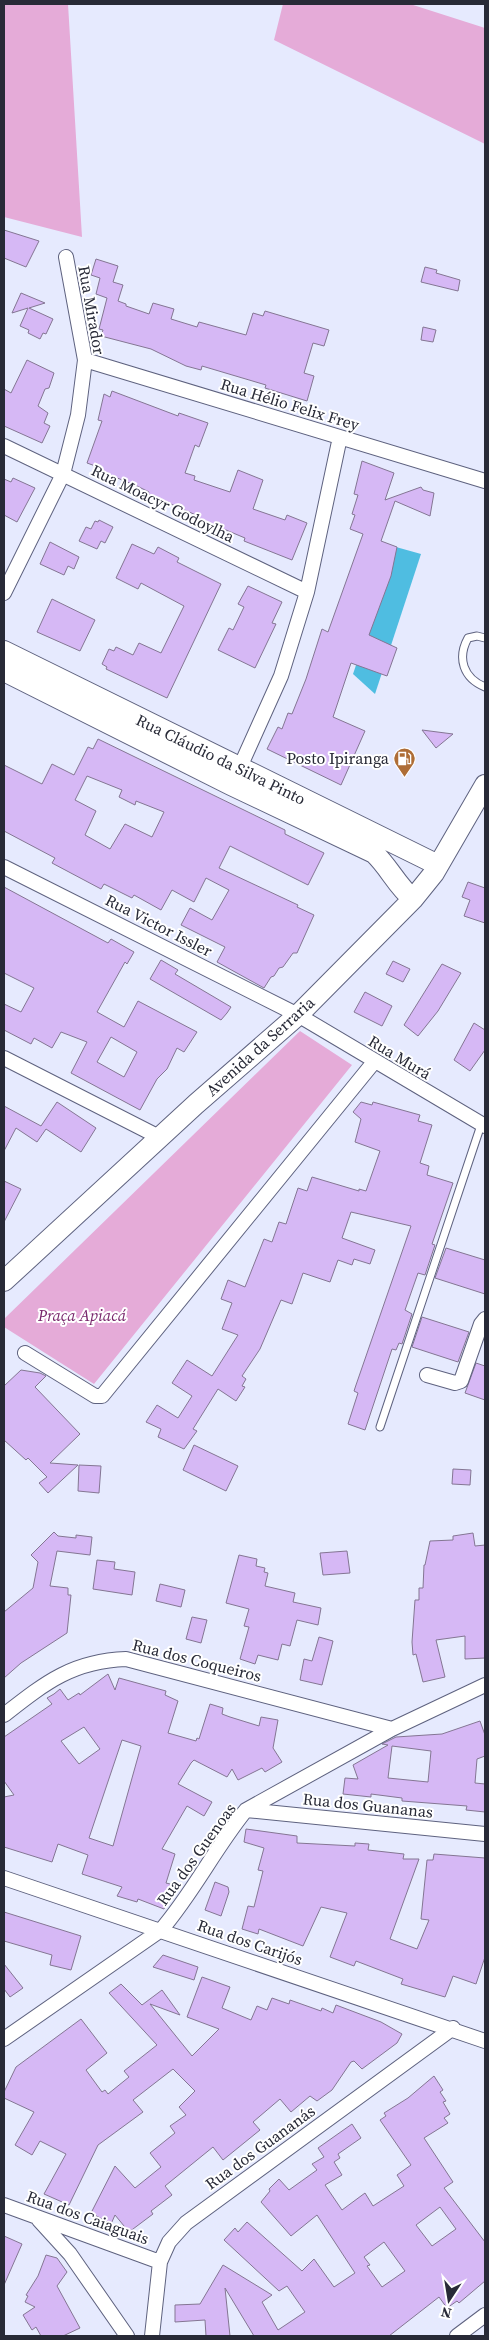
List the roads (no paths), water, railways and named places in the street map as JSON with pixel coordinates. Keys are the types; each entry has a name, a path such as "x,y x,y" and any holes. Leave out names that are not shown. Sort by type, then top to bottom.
{"street":[{"name":"Rua Mirador","path":"4,593 63,474 78,416 85,360 66,257"},
{"name":"Rua Hélio Felix Frey","path":"85,360 485,481"},
{"path":"236,777 281,676 307,592 340,437"},
{"name":"Rua Moacyr Godoylha","path":"4,446 307,592"},
{"name":"Rua Cláudio da Silva Pinto","path":"4,652 108,713 236,777 374,853 383,862 402,890 413,899"},
{"name":"Rua Cláudio da Silva Pinto","path":"4,671 108,713"},
{"name":"Rua Cláudio da Silva Pinto","path":"236,777 438,865"},
{"name":"Avenida da Serraria","path":"4,1281 196,1104 298,1015 413,899 438,865 485,784"},
{"name":"Rua Victor Issler","path":"4,867 298,1015"},
{"name":"Rua Murá","path":"298,1015 483,1126"},
{"path":"4,1058 161,1138"},
{"path":"25,1354 95,1396 102,1396 374,1062"},
{"path":"427,1375 454,1383 461,1381 481,1324 485,1319"},
{"name":"Rua dos Coqueiros","path":"4,1714 37,1690 73,1668 100,1660 126,1658 392,1729"},
{"name":"Rua dos Guenoas","path":"4,2039 161,1930 176,1913 246,1810 392,1729 485,1685"},
{"name":"Rua dos Guananas","path":"246,1810 485,1834"},
{"name":"Rua dos Carijós","path":"4,1878 485,2040"},
{"name":"Rua dos Guananás","path":"152,2336 160,2262 170,2242 186,2223 453,2028"},
{"name":"Rua dos Caiaguais","path":"4,2205 160,2262"},
{"path":"37,2218 70,2254 127,2336"},
{"path":"457,2336 485,2315"}],"lane":[{"path":"485,638 477,636 468,638 462,655 463,668 468,676 485,687"},
{"path":"380,1427 483,1126"}],"water":[{"path":"396,547 421,554 375,694 353,674"}],"place":[{"name":"Posto Ipiranga","path":"405,777"}],"park label":[{"name":"Praça Apiacá","path":"82,1315"}]}
